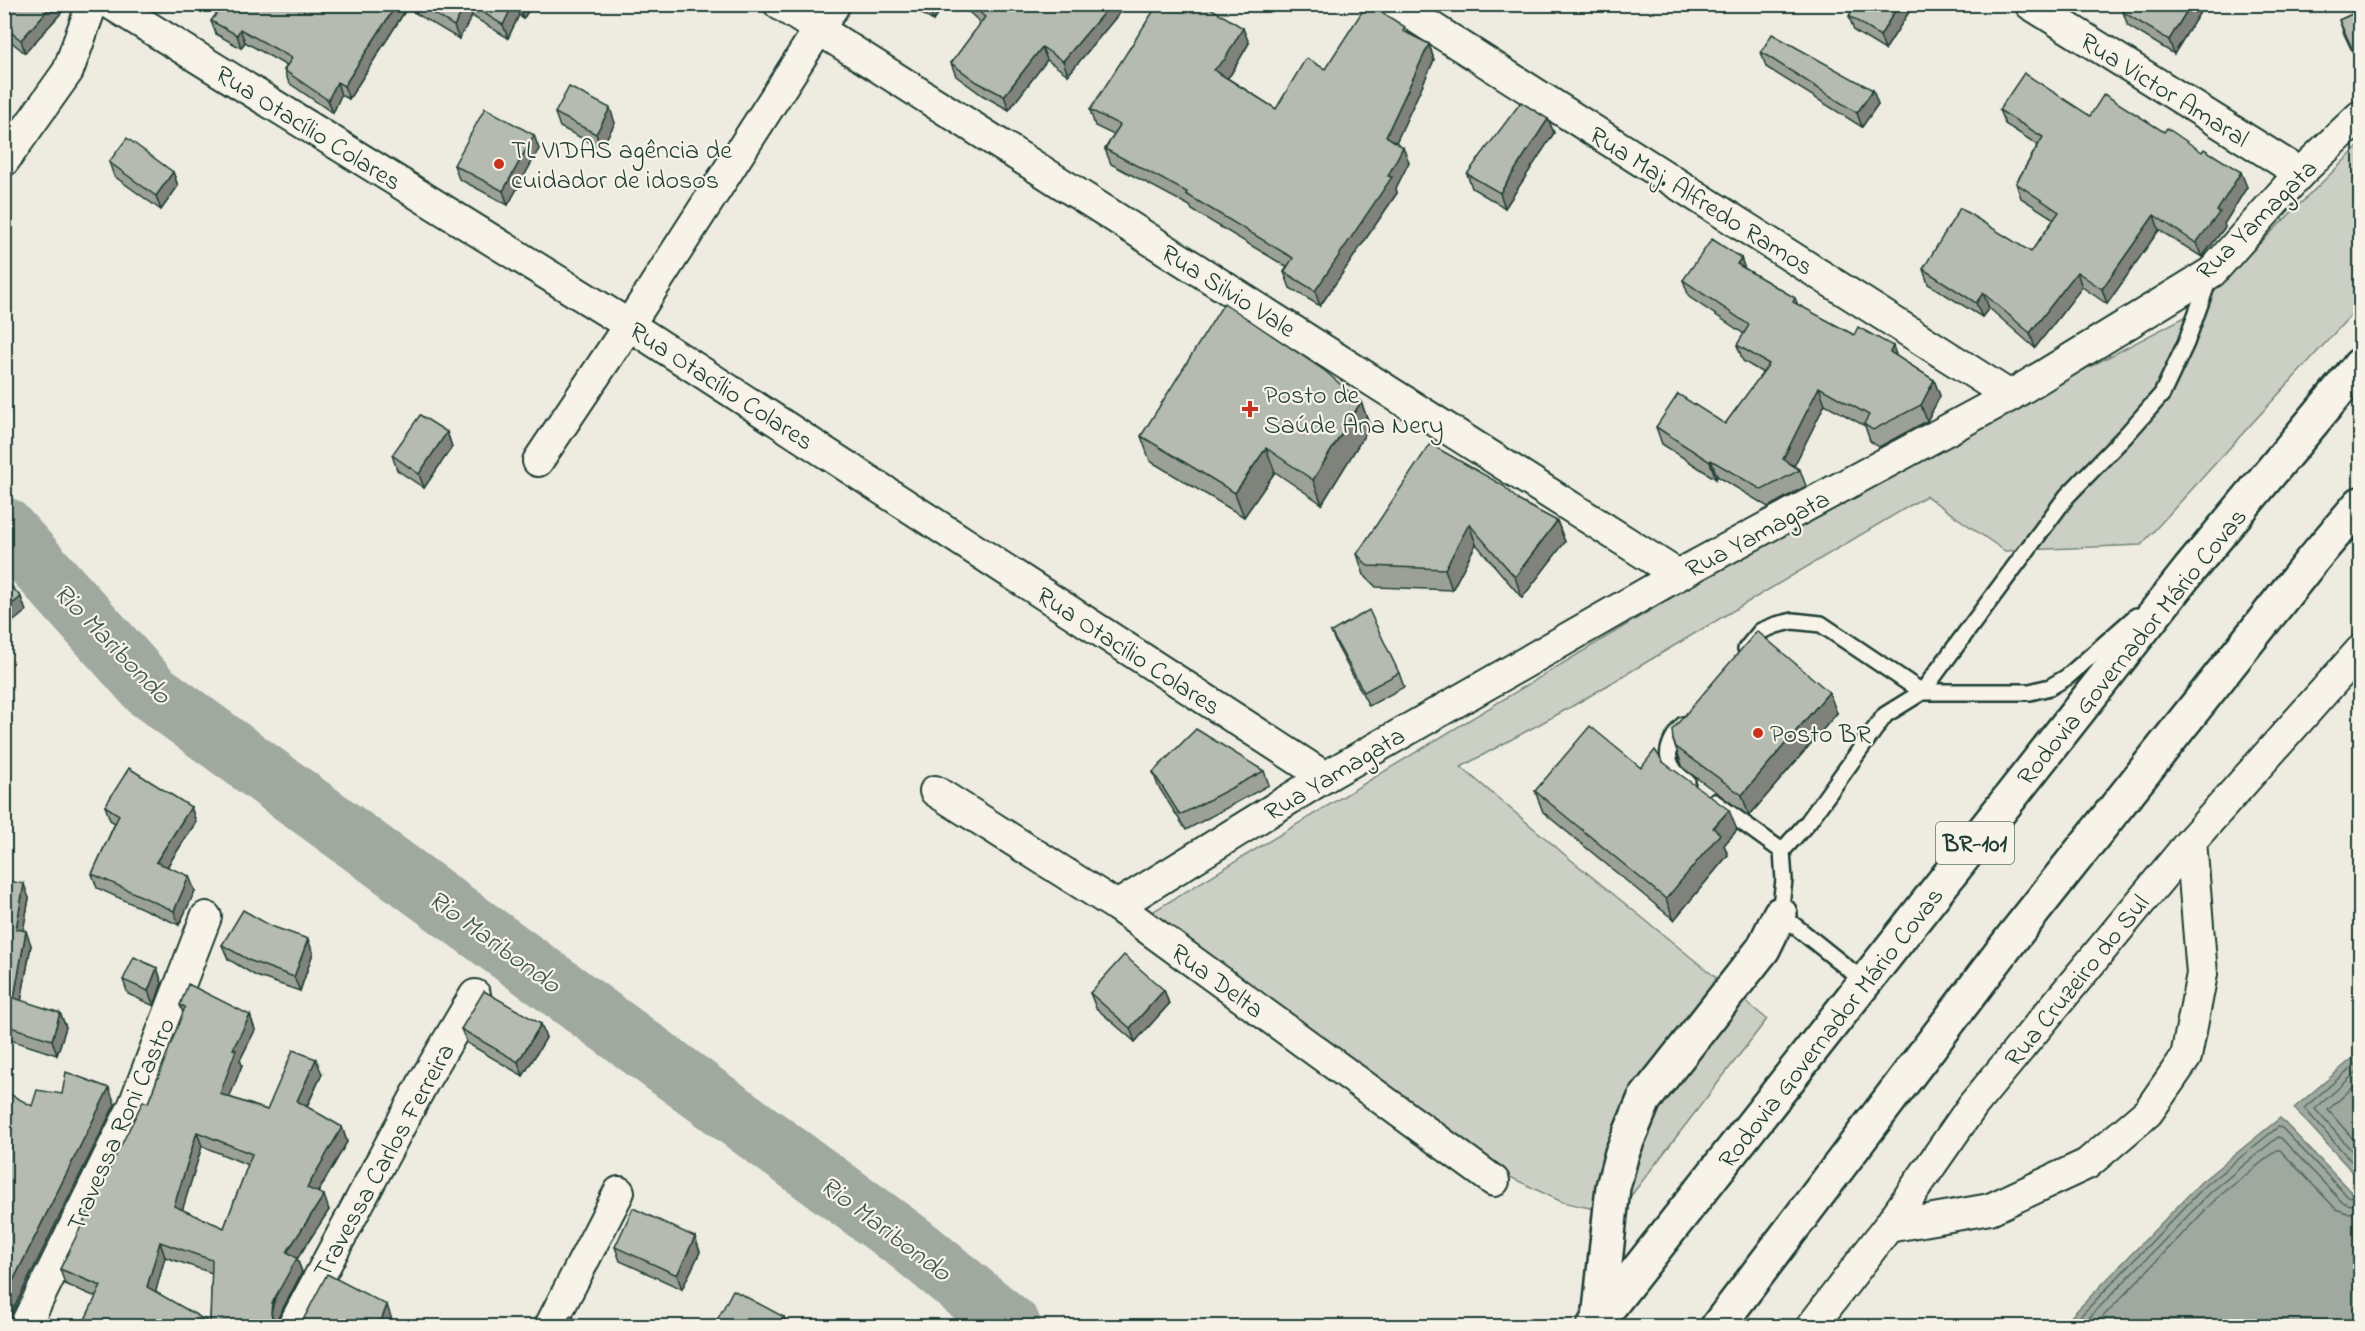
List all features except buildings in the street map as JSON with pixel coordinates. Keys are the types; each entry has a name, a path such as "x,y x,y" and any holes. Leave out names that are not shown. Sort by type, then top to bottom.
{"highway":[{"name":"Rodovia Governador Mário Covas","path":"1597,1323 2190,569 2361,365"},
{"path":"1718,1326 2013,937 2298,578 2361,504"},
{"path":"1597,1323 1613,1187 1622,1153 1644,1100 1763,949 1780,914"}],"street":[{"path":"4,161 68,71 92,4"},
{"name":"Rua Otacílio Colares","path":"111,4 629,325 1325,777"},
{"name":"Rua Silvio Vale","path":"779,4 1678,575"},
{"path":"538,461 629,325 835,4"},
{"name":"Rua Maj. Alfredo Ramos","path":"1395,4 2010,396"},
{"name":"Rua Victor Amaral","path":"2030,4 2300,173"},
{"name":"Rua Yamagata","path":"1116,906 1325,777 1678,575 2010,396 2212,272 2300,173 2361,116"},
{"name":"Rua Cruzeiro do Sul","path":"1812,1326 1888,1227 1973,1106 2191,841 2360,651"},
{"name":"Rua Delta","path":"935,791 1116,906 1494,1181"},
{"path":"1888,1227 1990,1209 2087,1164 2148,1112 2186,1057 2202,974 2191,841"},
{"name":"Travessa Roni Castro","path":"25,1326 133,1107 206,917"},
{"name":"Travessa Carlos Ferreira","path":"293,1326 424,1081 475,995"},
{"path":"550,1326 619,1192"}],"lane":[{"path":"1865,982 1780,914 1784,880 1782,851 1808,822 1885,715 1922,692 2067,496 2162,394 2186,343 2212,272"},
{"path":"1740,657 1761,631 1793,621 1821,624 1922,692 2030,692 2050,687 2067,677 2190,569"},
{"path":"1690,716 1676,733 1668,751 1670,765 1676,775 1782,851"}],"shaded area":[{"path":"2360,145 2360,305 2141,545 2005,551 1926,496 1571,707 1461,767 1767,1019 1617,1214 1562,1202 1477,1161 1152,912 1732,561 1942,444 2185,317"}],"water":[{"path":"2360,1052 2360,1180 2294,1108"},
{"path":"2280,1118 2351,1192 2360,1186 2360,1326 2062,1326 2201,1182"}],"waterway":[{"name":"Rio Maribondo","path":"4,527 151,691 911,1244 1011,1326"}],"place":[{"name":"TL VIDAS agência de cuidador de idosos","path":"499,164"},
{"name":"Posto de Saúde Ana Nery","path":"1250,409"},
{"name":"Posto BR","path":"1758,733"}]}
